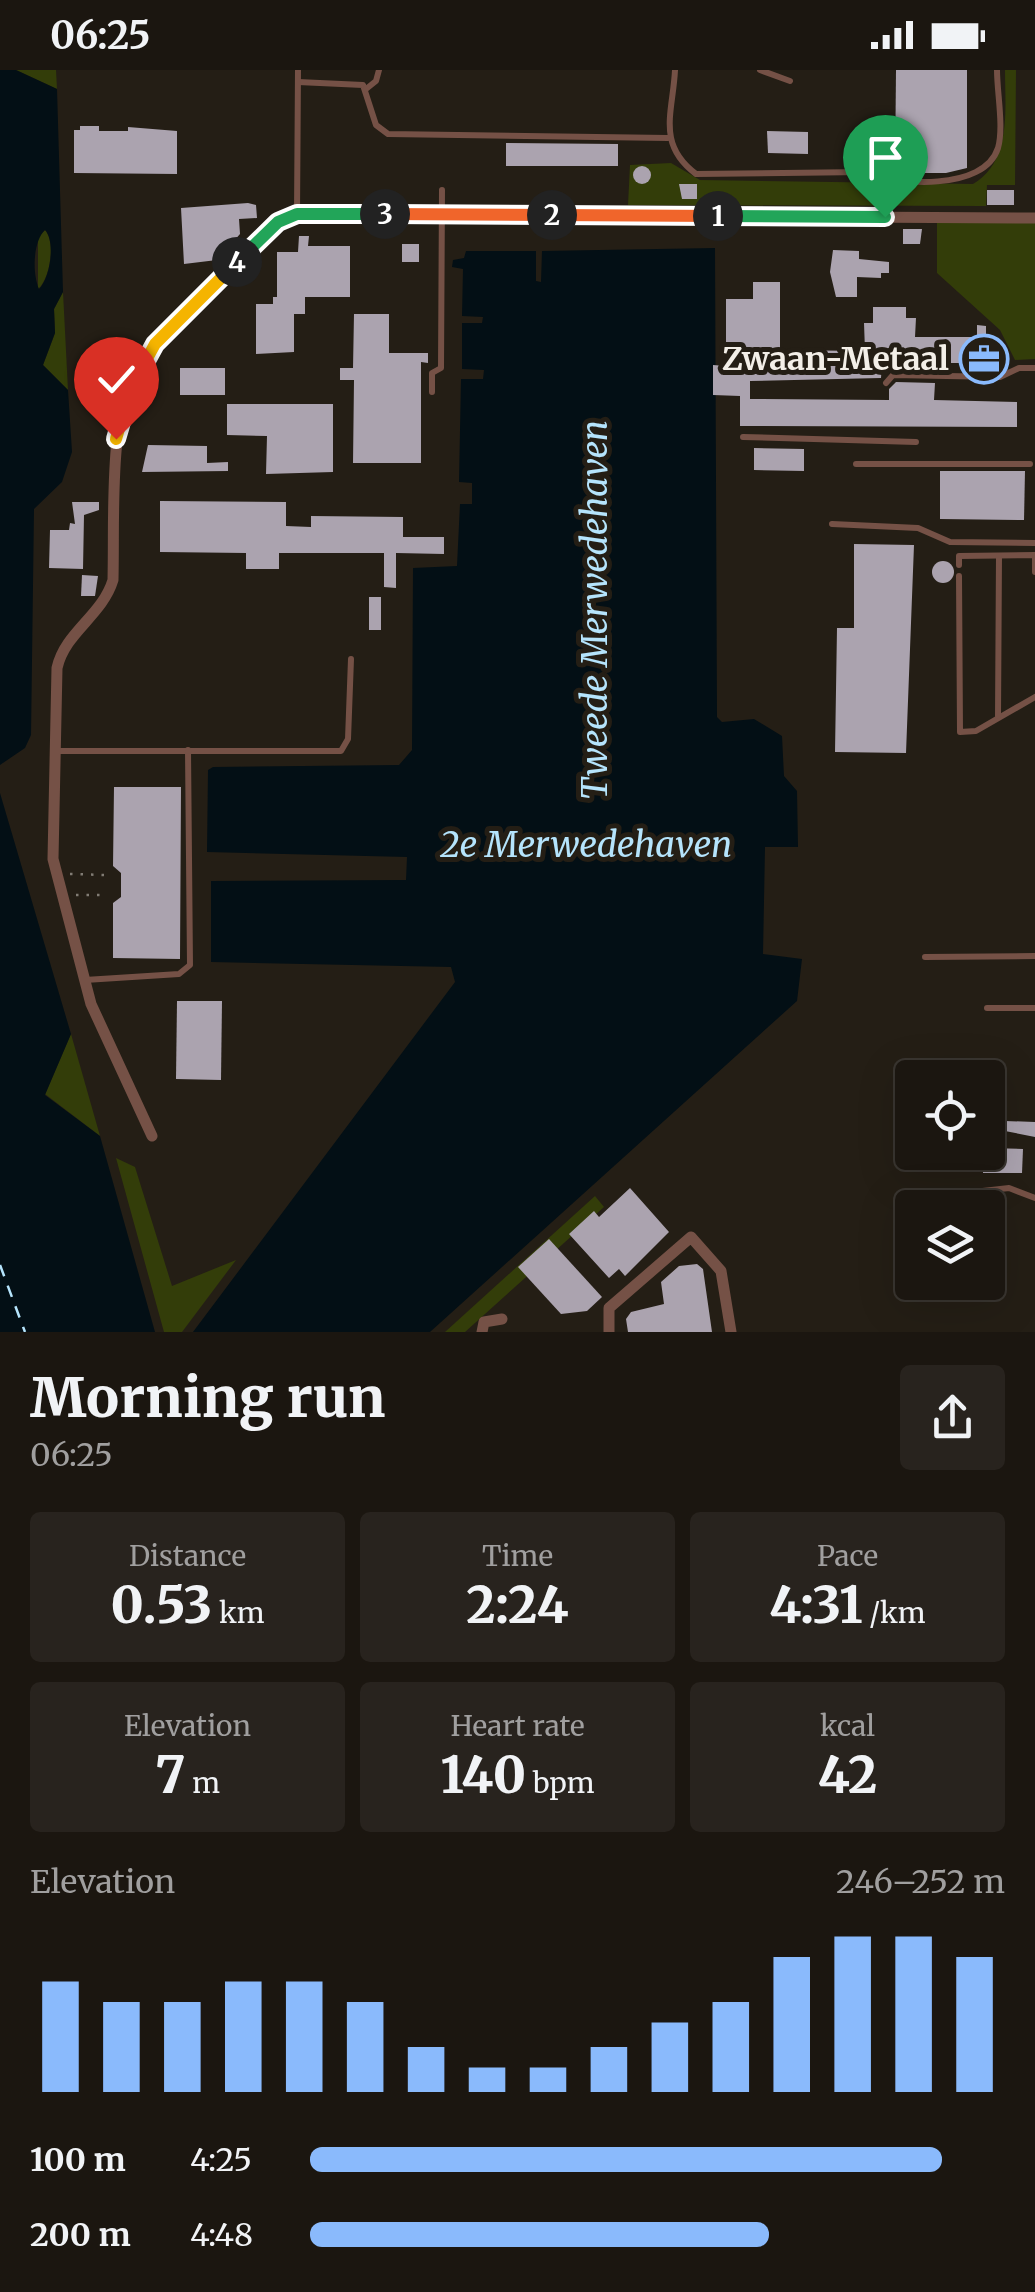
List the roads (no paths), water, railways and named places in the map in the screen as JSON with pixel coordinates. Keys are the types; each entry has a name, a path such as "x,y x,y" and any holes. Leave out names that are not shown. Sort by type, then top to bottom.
{"street":[{"path":"152,1136 91,1004 53,859 55,751 61,648 108,598 113,580 116,439 140,368 179,317 278,222 297,214 1035,218"},
{"path":"609,1332 609,1308 691,1237 721,1271 731,1332"},
{"path":"482,1332 484,1322 502,1319"}],"lane":[{"path":"297,214 298,70"},
{"path":"366,89 376,82 379,70"},
{"path":"674,70 668,138 682,164 696,174 864,172 886,181 960,180 982,170 998,149 997,70"},
{"path":"760,70 790,81"},
{"path":"298,82 352,84 366,89"},
{"path":"366,89 376,125 388,134 668,138"},
{"path":"432,392 432,373 441,368 442,190"},
{"path":"886,383 893,375 1000,377 1019,368 1035,368"},
{"path":"743,437 916,442"},
{"path":"856,464 1030,464"},
{"path":"832,524 918,528 950,542 1035,543"},
{"path":"960,565 959,556 1035,556 1035,572"},
{"path":"998,716 999,556"},
{"path":"960,576 960,732 976,731 1035,697"},
{"path":"55,751 342,751 348,739 351,658"},
{"path":"85,980 179,974 190,965 188,750"},
{"path":"925,957 1035,956"},
{"path":"987,1008 1035,1008"},
{"path":"991,1190 1009,1188 1035,1198"}],"water":[{"path":"0,70 16,70 57,89 63,292 54,309 55,333 43,365 68,390 72,452 62,482 34,509 31,735 25,748 0,765","holes":["45,230 50,260 39,289 36,249"]},
{"name":"2e Merwedehaven","path":"715,248 717,717 722,722 754,719 782,736 784,776 797,791 798,847 765,847 763,954 802,959 797,1001 430,1332 193,1332 455,982 451,967 211,962 211,881 406,880 407,857 207,852 208,770 213,767 399,765 412,750 413,568 457,566 460,504 472,504 472,483 459,482 461,379 483,379 484,370 462,369 462,323 482,323 483,317 462,316 463,269 452,267 453,260 464,258 466,251 536,251 536,281 541,282 542,251"},
{"path":"0,793 71,1034 45,1095 100,1136 155,1332 0,1332"}],"place":[{"name":"Zwaan-Metaal","path":"984,359"}],"water label":[{"name":"Tweede Merwedehaven","path":"595,610"}]}
